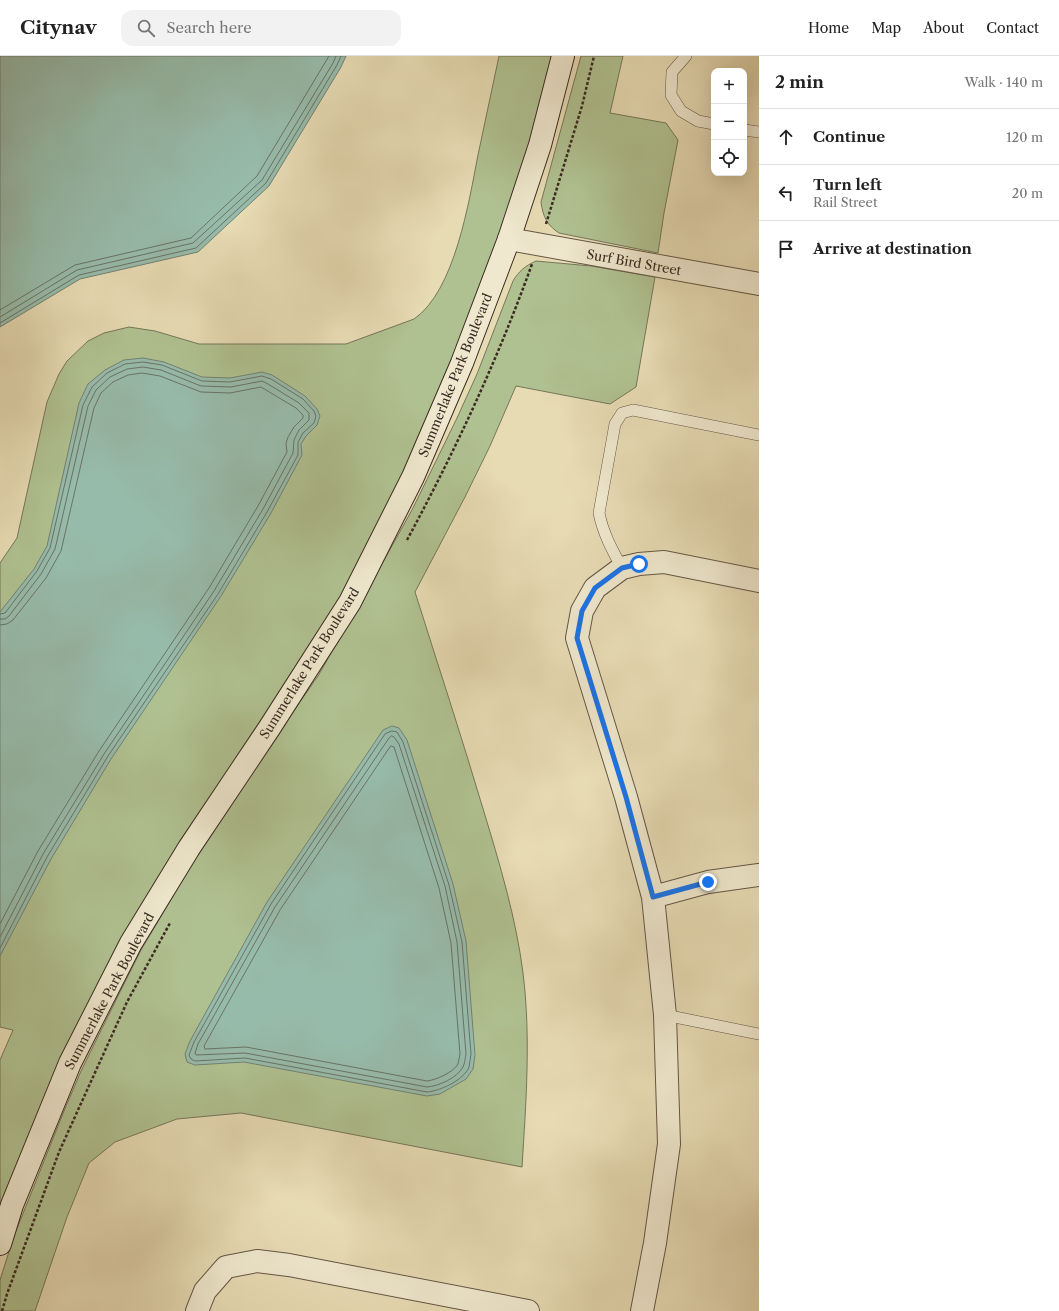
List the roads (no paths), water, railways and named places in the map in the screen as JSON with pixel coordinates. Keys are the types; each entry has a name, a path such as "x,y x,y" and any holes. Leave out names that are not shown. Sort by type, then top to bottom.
{"street":[{"name":"Summerlake Park Boulevard","path":"0,1244 12,1204 70,1063 131,943 189,848 270,726 354,595 413,477 462,363 509,239 540,144 564,56"},
{"name":"Surf Bird Street","path":"509,239 759,284"},
{"path":"642,1311 655,1243 668,1144 665,1015 653,897 626,797 577,638 582,611 595,588 622,568 639,564 664,562 759,580"},
{"path":"653,897 708,882 759,875"},
{"path":"197,1311 205,1291 226,1267 257,1261 289,1265 528,1311"}],"lane":[{"path":"686,56 672,72 671,95 681,111 698,121 711,123"},
{"path":"747,130 759,132"},
{"path":"622,568 611,548 602,526 599,513 616,424 622,413 633,410 759,435"},
{"path":"665,1015 759,1034"}],"water":[{"path":"0,56 346,56 341,67 269,186 198,252 80,279 0,327"},
{"path":"143,358 164,362 202,377 230,378 262,372 272,375 305,396 317,409 320,416 317,425 306,436 301,444 302,455 271,513 221,596 111,759 51,859 0,956 0,612 34,569 47,546 79,403 88,384 105,370 124,360"},
{"path":"392,726 399,728 407,740 453,884 466,941 475,1055 473,1069 466,1079 440,1094 427,1096 244,1062 195,1065 187,1062 185,1054 190,1041 267,902 383,730"}]}
